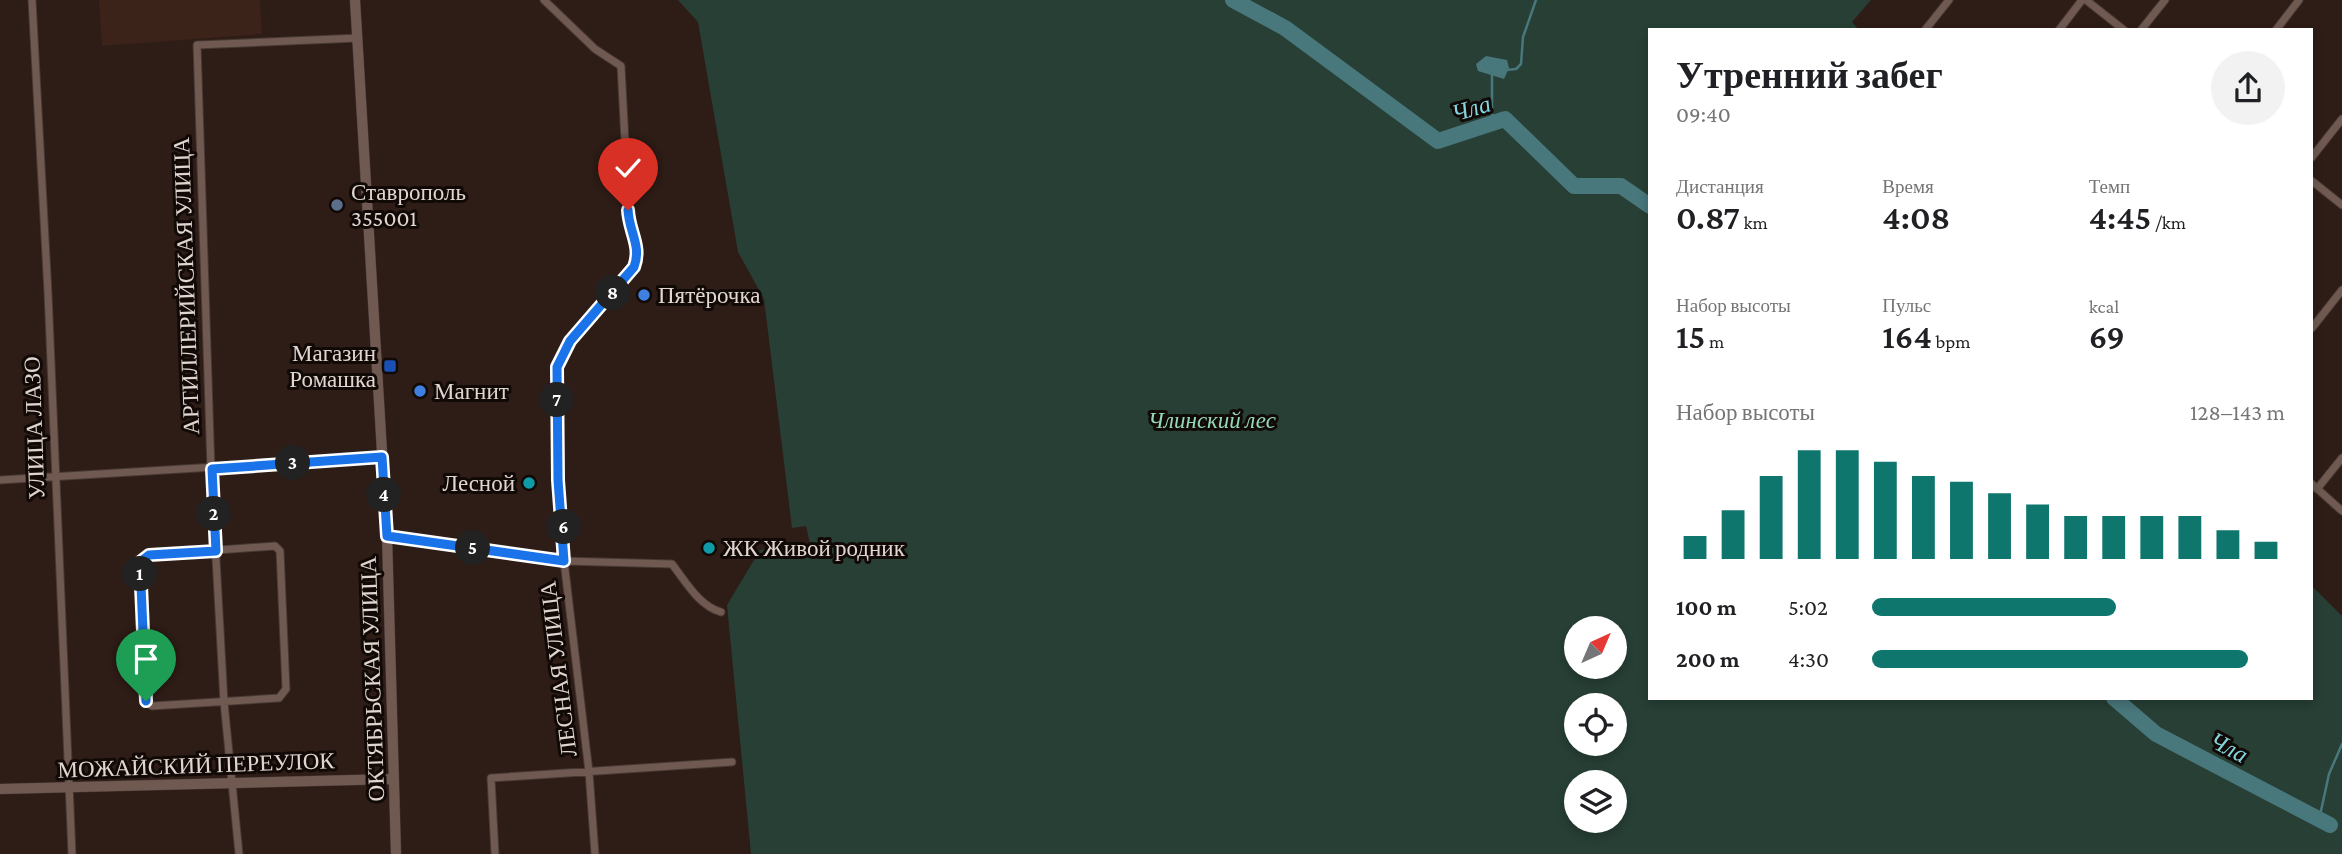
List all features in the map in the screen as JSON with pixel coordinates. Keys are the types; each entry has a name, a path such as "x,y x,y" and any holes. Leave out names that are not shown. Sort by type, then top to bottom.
{"main road":[{"name":"ОКТЯБРЬСКАЯ УЛИЦА","path":"355,0 387,536 396,854"},
{"name":"МОЖАЙСКИЙ ПЕРЕУЛОК","path":"0,789 394,779"}],"street":[{"name":"УЛИЦА ЛАЗО","path":"32,0 72,854"},
{"name":"ЛЕСНАЯ УЛИЦА","path":"544,0 596,49 621,66 629,216 638,256 626,279 570,341 557,367 558,480 564,561 589,772 595,854"},
{"path":"1927,28 1949,0"},
{"path":"2061,28 2084,0 2121,28"},
{"path":"2143,28 2165,0"},
{"path":"2278,28 2299,0"},
{"name":"АРТИЛЛЕРИЙСКАЯ УЛИЦА","path":"239,854 223,702 197,45 358,38"},
{"path":"2313,156 2342,119"},
{"path":"2313,182 2342,205"},
{"path":"2313,327 2342,290"},
{"path":"0,480 382,457"},
{"path":"2342,457 2314,487 2342,511"},
{"path":"387,536 564,561 672,564 698,598 711,609 722,612"},
{"path":"275,546 280,551 286,689 279,698 223,702 152,706 146,701 140,562 149,555 275,546"},
{"path":"495,854 491,778 732,762"}],"shaded area":[{"path":"99,0 260,0 262,34 102,46"}],"green space":[{"name":"Члинский лес","path":"678,0 1871,0 1852,22 1857,28 1648,28 1648,700 2313,700 2313,587 2342,616 2342,854 751,854 727,605 760,550 783,545 796,559 812,553 806,526 792,528 764,299 738,252 698,22"}],"water":[{"path":"1486,56 1507,60 1509,68 1504,79 1478,71 1476,64"}],"waterway":[{"name":"Чла","path":"1233,0 1285,28 1438,141 1505,119 1574,186 1621,186 1648,205"},
{"path":"1506,70 1516,69 1521,64 1523,37 1536,0"},
{"path":"1492,74 1492,123"},
{"name":"Чла","path":"2116,700 2156,734 2330,825"},
{"path":"2319,820 2329,774 2342,744"}],"place":[{"name":"Ставрополь 355001","path":"337,205"},
{"name":"Пятёрочка","path":"644,295"},
{"name":"Магазин Ромашка","path":"390,366"},
{"name":"Магнит","path":"420,391"},
{"name":"Лесной","path":"529,483"},
{"name":"ЖК Живой родник","path":"709,548"}],"route":[{"path":"146,701 140,562 149,555 216,551 212,469 382,457 387,536 564,561 564,531 558,480 557,367 562,352 570,341 634,267 638,256 637,242 632,235 628,210"}]}
